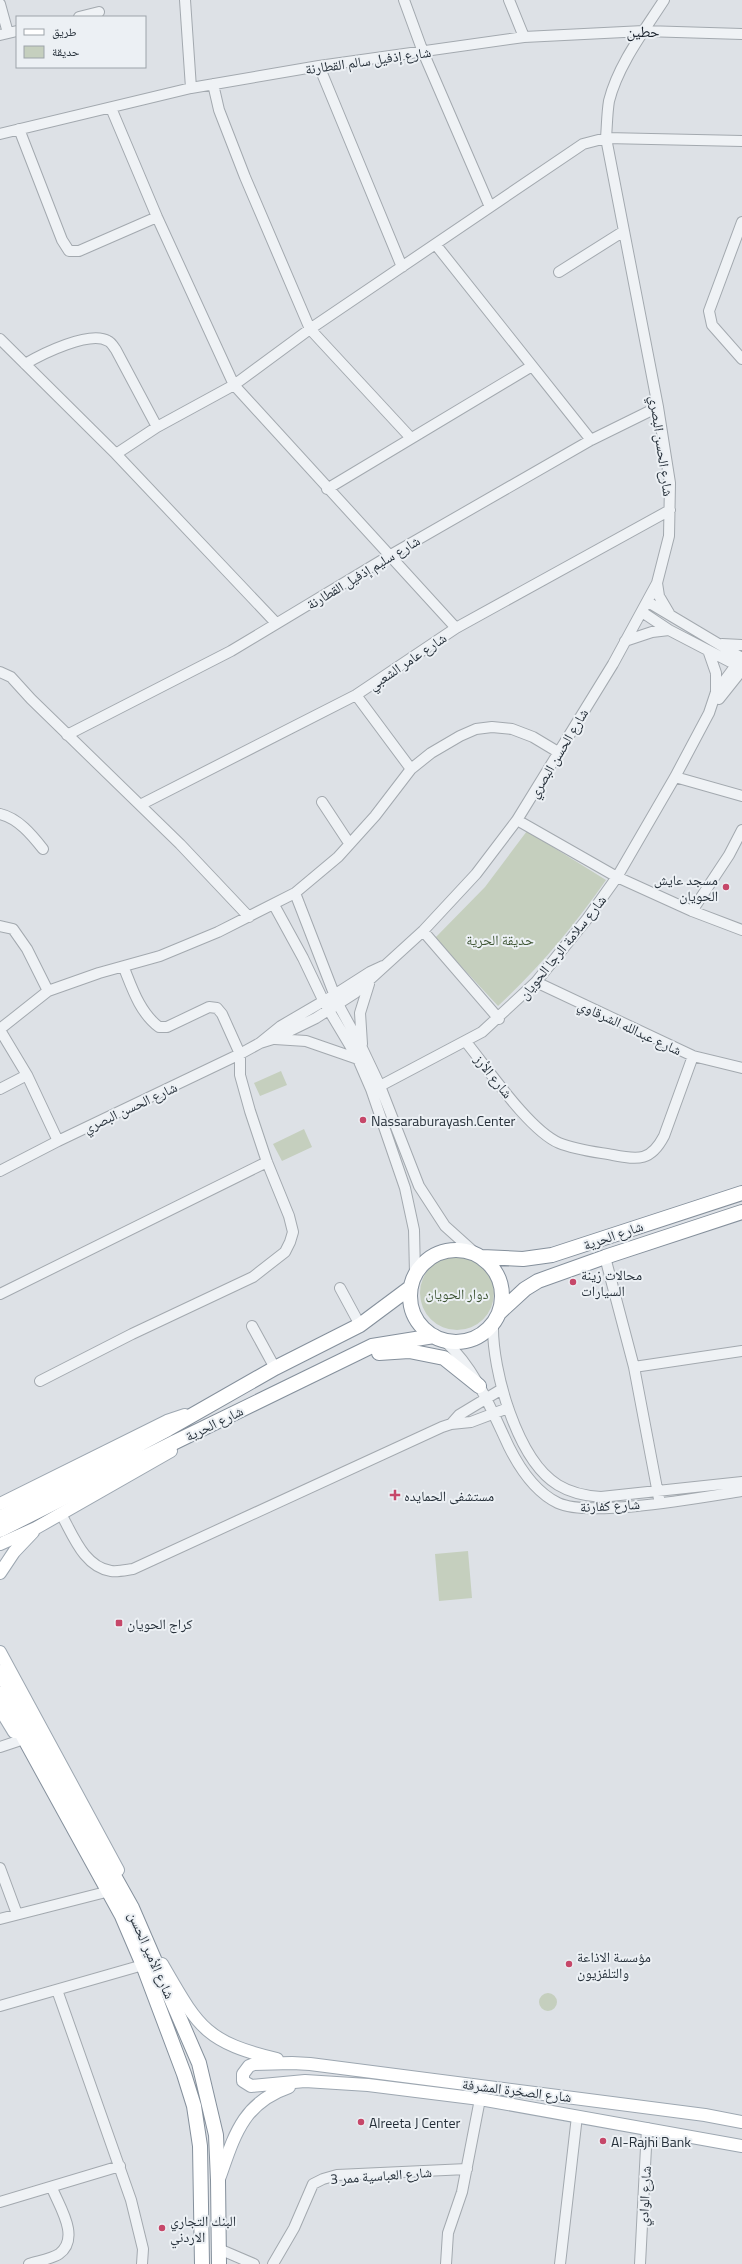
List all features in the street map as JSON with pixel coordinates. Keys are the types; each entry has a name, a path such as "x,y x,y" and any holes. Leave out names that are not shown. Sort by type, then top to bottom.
{"highway":[{"name":"شارع الحرية","path":"478,1255 523,1259 552,1256 742,1193"},
{"name":"شارع الحرية","path":"496,1319 525,1289 538,1281 604,1256 742,1212"},
{"path":"458,1249 478,1255 491,1265 498,1276 502,1288 502,1301 496,1319 483,1333 471,1339 458,1342 440,1338 425,1330 415,1316 410,1299 411,1287 415,1274 426,1260 442,1252 458,1249"},
{"name":"شارع الحرية","path":"0,1518 168,1429 198,1410 275,1368 360,1325 411,1287"},
{"name":"شارع الحرية","path":"2,1538 172,1443 341,1360 372,1346 404,1340 440,1338"},
{"path":"341,1360 393,1351 423,1353 444,1358 479,1386"},
{"name":"شارع الأمير الحسن","path":"0,1672 127,1912 143,1965 184,2074 194,2106 201,2173 202,2264"},
{"name":"شارع الأمير الحسن","path":"0,1694 127,1912 144,1935 199,2064 216,2135 219,2264"}],"main road":[{"path":"0,1504 167,1421 198,1410"},
{"path":"2,1538 36,1528 170,1452 204,1427"},
{"path":"0,1573 14,1552 36,1528"},
{"path":"0,1652 126,1885 127,1912"},
{"path":"0,1709 102,1893 127,1912"},
{"path":"144,1935 186,2004 206,2030 219,2040 249,2053 292,2063"},
{"path":"292,2063 249,2066 243,2074 244,2081 247,2084 257,2087 305,2081"},
{"name":"شارع الصخرة المشرفة","path":"292,2063 350,2068 705,2115 742,2122"},
{"path":"218,2180 235,2135 245,2116 255,2104 273,2094 305,2081"},
{"name":"شارع الصخرة المشرفة","path":"305,2081 368,2085 480,2099 742,2146"}],"street":[{"path":"185,0 191,88"},
{"path":"404,0 423,52 490,207"},
{"path":"509,0 524,37"},
{"name":"شارع الحسن البصري","path":"260,1043 273,1039 331,1003 370,982 386,964 423,931 476,874 517,820 625,641 648,602 657,583 666,554 670,510 668,469 658,407 606,138 609,101 614,85 644,31 664,0"},
{"path":"0,4 8,33"},
{"path":"83,16 99,12"},
{"name":"شارع إذفيل سالم القطارنة","path":"0,134 191,88 319,66 524,37 644,31 742,34"},
{"path":"319,66 402,267"},
{"path":"213,84 219,110 245,177 310,329 410,437"},
{"path":"111,108 157,217 234,385 326,489 456,628"},
{"path":"19,129 62,240 68,251 80,251 157,217"},
{"path":"116,454 157,427 234,385 310,329 583,144 606,138 742,141"},
{"path":"742,222 709,311 712,325 742,359"},
{"path":"560,272 624,231"},
{"path":"436,245 591,440"},
{"path":"25,364 53,350 86,339 93,338 109,341 116,350 157,427"},
{"path":"0,339 116,454 276,623"},
{"path":"326,489 410,437 532,366"},
{"name":"شارع سليم إذفيل القطارنة","path":"67,735 231,651 389,556 591,440 658,407"},
{"name":"شارع عامر الشعبي","path":"140,805 356,695 456,628 670,510"},
{"path":"657,583 663,606 672,616"},
{"path":"648,602 721,644 741,663"},
{"path":"642,612 669,630 708,650 741,663"},
{"path":"625,641 652,632 669,630"},
{"path":"721,644 742,645"},
{"path":"708,650 716,673 716,692"},
{"name":"شارع سلامة الرجا الحويان","path":"708,713 716,692 741,663"},
{"name":"شارع سلامة الرجا الحويان","path":"380,1086 466,1042 499,1019 536,982 587,919 617,877 675,777 708,713 741,663"},
{"path":"0,672 11,677 67,735 140,805 249,917"},
{"path":"356,695 411,769"},
{"path":"58,1141 27,1075 0,1029 48,991 99,973 124,968 160,956 249,917 295,893 338,857 349,843 375,816 411,769 431,753 460,736 476,729 492,727 512,729 533,737 558,752"},
{"path":"675,777 742,796"},
{"path":"322,802 349,843"},
{"path":"0,814 16,821 33,836 42,849"},
{"path":"517,820 617,877 692,911 742,930"},
{"path":"692,911 729,855 742,830"},
{"path":"295,893 331,1003 358,1059 392,1148 405,1188 414,1230 415,1274"},
{"path":"274,905 303,958 331,1003 362,1048 380,1086 419,1186 427,1200 445,1226 478,1255"},
{"path":"0,926 13,929 27,949 48,991"},
{"path":"423,931 499,1019"},
{"name":"شارع الحسن البصري","path":"0,1171 58,1141 240,1054 260,1043 281,1026 331,1003 370,972 386,964"},
{"path":"40,1382 132,1334 253,1277 285,1252 293,1232 290,1216 267,1162 242,1086 240,1054 226,1020 217,1008 209,1008 193,1013 167,1027 159,1027 154,1024 135,997 124,968"},
{"path":"362,1048 360,1013 363,998 370,982"},
{"name":"شارع عبدالله الشرقاوي","path":"536,982 693,1056 664,1136 658,1149 650,1156 637,1158 620,1157 558,1142"},
{"path":"273,1039 306,1042 358,1059"},
{"name":"شارع الأرز","path":"466,1042 532,1122 558,1142"},
{"path":"693,1056 742,1068"},
{"path":"0,1089 27,1075"},
{"path":"0,1294 267,1162"},
{"path":"604,1256 634,1367 659,1503"},
{"path":"340,1288 360,1325"},
{"name":"شارع كفارنة","path":"496,1319 492,1347 508,1408 532,1457 542,1472 556,1484 584,1496 601,1497 742,1482"},
{"path":"252,1326 275,1368"},
{"name":"شارع كفارنة","path":"440,1338 466,1363 486,1398 526,1477 558,1502 586,1509 659,1503 742,1491"},
{"path":"634,1367 742,1351"},
{"path":"61,1514 86,1557 99,1567 112,1571 133,1569 451,1424 459,1415 502,1389"},
{"path":"451,1424 464,1424 508,1408"},
{"path":"0,1747 18,1741"},
{"path":"0,1868 17,1914"},
{"path":"0,1919 102,1893"},
{"path":"0,2006 143,1965"},
{"path":"57,1990 120,2166 140,2234 143,2249 142,2264"},
{"path":"446,2264 448,2233 457,2210 467,2169 480,2099"},
{"path":"560,2264 578,2116"},
{"name":"شارع الوادي","path":"640,2264 647,2128"},
{"path":"0,2202 52,2188 120,2166"},
{"name":"شارع العباسية ممر 3","path":"274,2264 294,2228 314,2184 323,2179 338,2176 467,2169"},
{"path":"29,2264 58,2254 63,2250 69,2238 69,2230 52,2188"},
{"path":"219,2249 254,2264"}],"green space":[{"name":"حديقة الحرية","path":"527,831 606,880 555,946 528,977 498,1006 435,938 485,887"},
{"path":"281,1071 287,1085 260,1096 254,1083"},
{"path":"304,1129 312,1147 282,1161 273,1144"},
{"name":"دوار الحويان","path":"457,1256 471,1259 483,1267 491,1279 494,1293 491,1307 483,1319 471,1327 457,1330 443,1327 431,1319 423,1307 420,1293 423,1279 431,1267 443,1259"},
{"path":"468,1551 472,1598 439,1601 435,1554"},
{"path":"548,1993 554,1996 557,2002 554,2008 548,2011 542,2008 539,2002 542,1996"}],"place":[{"name":"مسجد عايش الحويان","path":"726,887"},
{"name":"Nassaraburayash.Center","path":"363,1120"},
{"name":"محالات زينة السيارات","path":"573,1282"},
{"name":"مستشفى الحمايده","path":"395,1495"},
{"name":"كراج الحويان","path":"119,1623"},
{"name":"مؤسسة الاذاعة والتلفزيون","path":"569,1964"},
{"name":"Alreeta J Center","path":"361,2122"},
{"name":"Al-Rajhi Bank","path":"603,2141"},
{"name":"البنك التجاري الاردني","path":"162,2228"}],"district":[{"name":"حطين","path":"643,31"}]}
